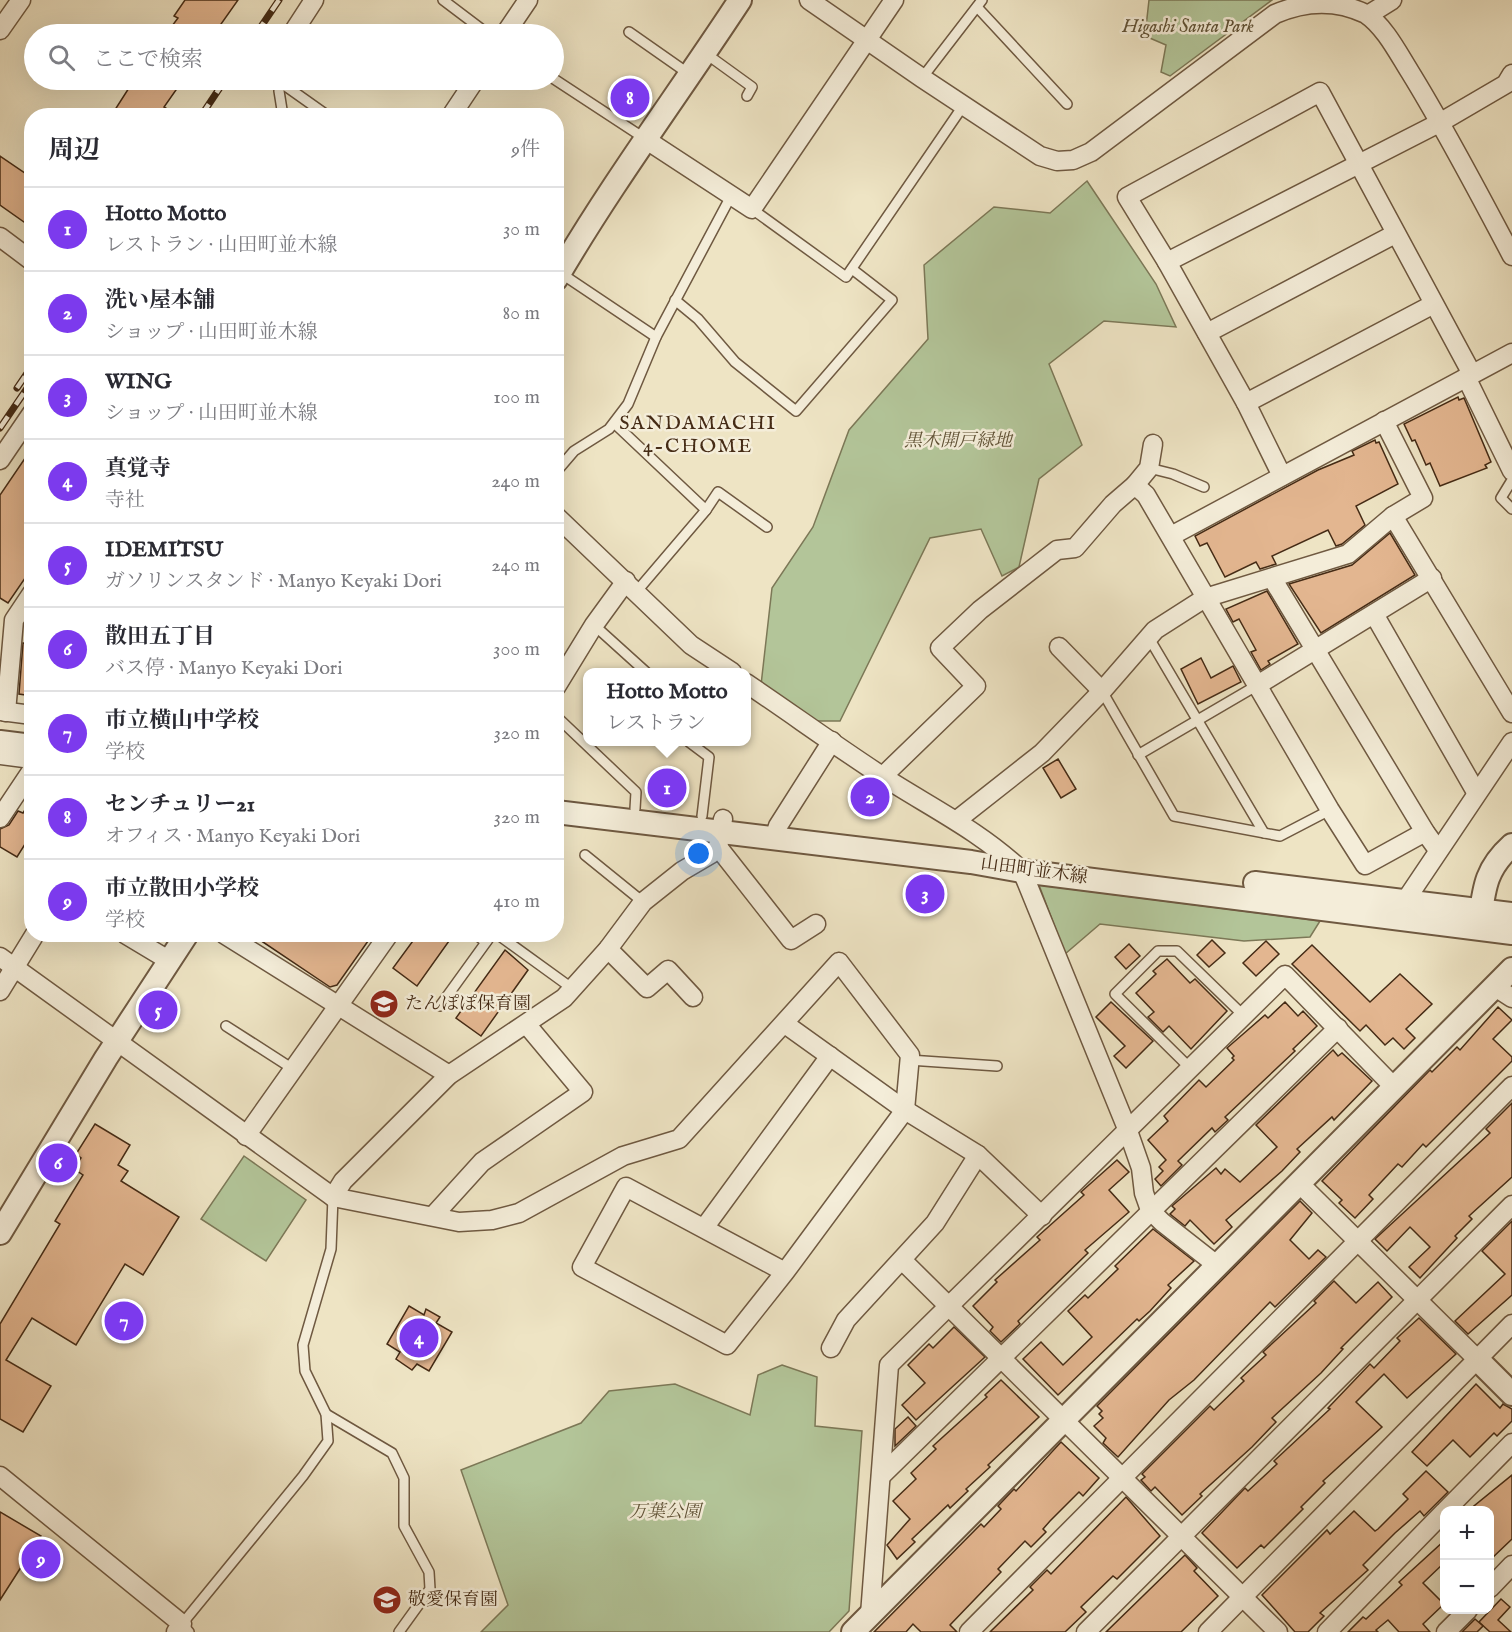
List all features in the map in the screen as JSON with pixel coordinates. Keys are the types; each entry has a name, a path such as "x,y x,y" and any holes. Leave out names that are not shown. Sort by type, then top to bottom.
{"street":[{"path":"0,30 21,0"},
{"path":"298,24 314,0"},
{"path":"512,24 528,0"},
{"path":"564,265 645,139 691,75 740,0"},
{"path":"809,0 1040,156 1057,161 1073,160 1091,152 1275,14 1299,4 1319,1 1340,3 1368,15 1391,42 1441,122 1512,256"},
{"path":"645,139 752,209 894,0"},
{"path":"1368,15 1392,0"},
{"path":"1167,262 1441,122 1506,84 1512,74"},
{"path":"456,108 468,90"},
{"path":"1282,476 1246,403 1207,333 1167,262 1126,197 1320,92 1469,376 1512,471"},
{"path":"1207,333 1395,234"},
{"path":"0,237 24,255"},
{"path":"1246,403 1432,305"},
{"path":"1171,536 1512,353"},
{"path":"957,820 1042,753 1102,691 1155,630 1205,598 1348,554 1393,516 1423,498 1384,421"},
{"path":"0,460 24,430"},
{"path":"883,777 976,686 940,648 980,610 1057,550 1076,548 1113,504 1135,485 1149,468 1153,444"},
{"path":"1135,485 1146,495 1171,536 1256,686 1365,865 1425,832"},
{"path":"1393,516 1512,713"},
{"path":"564,523 632,586 691,645 726,668"},
{"path":"1272,578 1438,850"},
{"path":"1256,686 1432,578"},
{"path":"564,674 594,625 632,586"},
{"path":"2,717 7,615 24,600"},
{"path":"1374,614 1476,792"},
{"path":"1059,647 1102,691"},
{"path":"751,686 883,777 957,820 1005,855 1022,872 1128,1131 1141,1168 1144,1193 1150,1210 1218,1266"},
{"path":"2,717 24,716"},
{"path":"2,717 24,728"},
{"path":"776,833 832,741"},
{"path":"0,742 24,745"},
{"path":"1400,909 1476,792 1512,742"},
{"path":"0,755 24,758"},
{"path":"0,818 24,782"},
{"name":"山田町並木線","path":"564,800 635,808 716,828"},
{"name":"山田町並木線","path":"564,813 1005,855 1195,884 1480,920 1512,933"},
{"path":"333,1197 351,1172 449,1075 564,999 608,949 643,902 682,871 711,854 716,828"},
{"path":"716,828 791,940 816,924"},
{"name":"山田町並木線","path":"776,833 971,862 1022,872 1195,884"},
{"path":"1480,920 1488,872 1497,858 1512,845"},
{"name":"山田町並木線","path":"1480,920 1512,914"},
{"path":"0,991 7,963 27,942"},
{"path":"139,942 170,960"},
{"path":"0,1233 116,1043 182,942"},
{"path":"237,942 449,1075"},
{"path":"246,1136 383,942"},
{"path":"608,949 647,988 668,970 693,997"},
{"path":"7,963 333,1197 459,1222 492,1220 519,1213 623,1156 679,1139 839,962 910,1055 906,1110 785,1272 728,1345 582,1267 626,1187 785,1272"},
{"path":"853,1632 1395,1088 1503,992 1512,969"},
{"path":"870,1615 890,1365 1285,975 1395,1088"},
{"path":"785,1024 906,1110 978,1155 1042,1216"},
{"path":"433,1216 482,1162 583,1092 527,1025"},
{"path":"881,1476 1338,1028"},
{"path":"704,1228 830,1056"},
{"path":"969,1632 1512,1086"},
{"path":"831,1348 846,1320 935,1223 978,1155"},
{"path":"1300,1184 1512,1394"},
{"path":"1086,1632 1512,1205"},
{"path":"902,1260 1278,1632"},
{"path":"1208,1632 1512,1324"},
{"path":"1450,1506 1512,1443"},
{"path":"0,1476 182,1629"},
{"path":"1328,1632 1440,1516"},
{"path":"1494,1583 1512,1564"},
{"path":"1446,1632 1464,1614"}],"lane":[{"path":"443,0 475,24"},
{"path":"922,78 980,3 1067,104"},
{"path":"629,32 691,75"},
{"path":"705,52 752,87 747,96"},
{"path":"564,86 645,139"},
{"path":"282,90 283,108"},
{"path":"293,90 317,108"},
{"path":"752,209 846,277 963,106"},
{"path":"564,463 574,451 609,429 628,404 656,337 731,196"},
{"path":"675,300 698,319 735,362 796,411 892,300 852,269"},
{"path":"564,278 656,337"},
{"path":"614,423 706,510"},
{"path":"1149,468 1173,474 1204,488"},
{"path":"1512,480 1501,498 1512,509"},
{"path":"632,586 706,510 718,492 767,527"},
{"path":"594,625 642,668"},
{"path":"1149,638 1264,833"},
{"path":"1138,755 1256,686"},
{"path":"1102,691 1174,816 1280,836 1330,810"},
{"path":"564,724 583,742"},
{"path":"588,746 636,792 635,808"},
{"path":"695,746 709,757 716,828"},
{"path":"585,855 643,902"},
{"path":"440,1006 486,942"},
{"path":"508,942 573,989"},
{"path":"1191,1069 1115,994 1158,951 1177,951 1244,1016"},
{"path":"226,1026 293,1069"},
{"path":"909,1060 997,1066"},
{"path":"182,1629 328,1441 326,1414 305,1371 303,1345 331,1249 333,1197"},
{"path":"326,1414 393,1453 404,1478 404,1526 429,1572 430,1589 399,1632"}],"green space":[{"name":"Higashi Santa Park","path":"1149,0 1272,0 1170,76 1161,72 1166,45 1145,36"},
{"name":"黒木開戸緑地","path":"1087,181 1156,284 1176,327 1104,321 1049,364 1082,445 1039,479 1019,567 1002,576 981,529 930,538 840,721 806,721 761,685 772,588 813,527 849,430 928,339 924,265 994,207 1050,213"},
{"path":"1039,885 1320,921 1310,937 1244,941 1100,924 1065,954"},
{"path":"244,1156 306,1200 266,1261 201,1219"},
{"name":"万葉公園","path":"782,1365 817,1377 815,1426 862,1431 849,1611 829,1632 481,1632 508,1605 461,1470 581,1423 609,1391 675,1384 750,1415 758,1375"}],"building":[{"path":"185,0 238,0 221,24 174,24 178,18 174,16"},
{"path":"128,90 176,90 164,107 166,108 116,108"},
{"path":"0,156 24,172 24,222 0,205"},
{"path":"1458,397 1459,400 1464,398 1491,462 1485,465 1487,468 1440,486 1430,463 1426,465 1415,440 1412,441 1404,424"},
{"path":"1375,440 1376,443 1379,442 1398,484 1356,506 1365,525 1342,544 1336,546 1328,530 1272,556 1276,564 1260,569 1256,562 1225,577 1207,543 1200,546 1195,536 1318,470 1354,455 1352,451"},
{"path":"24,460 24,580 8,603 0,598 0,495"},
{"path":"1390,533 1415,575 1321,633 1289,584 1352,565"},
{"path":"1267,591 1298,644 1268,661 1270,664 1261,670 1251,652 1256,650 1239,619 1233,622 1226,609"},
{"path":"23,643 24,695 19,694"},
{"path":"1201,658 1211,678 1233,666 1241,682 1198,704 1181,669"},
{"path":"1058,759 1076,789 1061,798 1043,768"},
{"path":"868,780 886,793 873,815 854,804"},
{"path":"18,811 24,811 24,846 17,857 0,847 0,829 9,825"},
{"path":"1212,940 1225,953 1209,967 1197,955"},
{"path":"1266,941 1279,954 1256,976 1243,963"},
{"path":"263,942 367,942 337,985 330,987"},
{"path":"412,942 448,942 417,986 393,968"},
{"path":"1129,944 1140,956 1126,969 1115,957"},
{"path":"1312,945 1370,1002 1400,974 1432,1004 1406,1029 1415,1038 1404,1049 1393,1038 1385,1045 1366,1025 1360,1031 1292,964"},
{"path":"505,950 528,970 481,1036 456,1018"},
{"path":"1167,959 1190,983 1195,979 1227,1011 1191,1049 1169,1026 1163,1032 1148,1017 1154,1012 1136,993 1156,974 1153,971"},
{"path":"1111,1002 1153,1041 1126,1068 1114,1056 1125,1046 1096,1017"},
{"path":"1285,1002 1298,1016 1303,1011 1317,1026 1293,1049 1295,1051 1225,1117 1228,1120 1215,1132 1212,1128 1178,1161 1182,1165 1161,1186 1155,1179 1163,1171 1159,1167 1166,1160 1148,1140 1168,1121 1164,1116 1199,1080 1206,1087 1234,1060 1232,1058 1234,1056 1227,1048 1265,1015 1268,1018"},
{"path":"1498,1007 1512,1020 1493,1039 1512,1057 1512,1061 1426,1147 1423,1144 1402,1167 1398,1164 1369,1195 1373,1199 1355,1218 1339,1203 1342,1200 1322,1181 1430,1070 1432,1072 1457,1047 1460,1050"},
{"path":"1333,1050 1338,1056 1342,1053 1372,1081 1334,1120 1332,1117 1297,1149 1300,1152 1282,1171 1226,1220 1232,1227 1214,1244 1190,1220 1185,1226 1170,1214 1175,1209 1172,1206 1216,1168 1221,1174 1225,1169 1240,1182 1277,1147 1256,1125"},
{"path":"1512,1103 1512,1177 1469,1216 1472,1219 1455,1236 1457,1238 1420,1278 1409,1267 1430,1247 1410,1227 1387,1251 1375,1239 1490,1133 1486,1129"},
{"path":"95,1124 130,1145 118,1165 128,1171 121,1181 179,1217 143,1275 125,1264 76,1345 32,1318 6,1360 51,1386 23,1432 0,1419 0,1324 60,1224 55,1221 83,1175 74,1169 81,1158 76,1154"},
{"path":"1117,1160 1129,1172 1109,1190 1129,1212 1085,1250 1088,1253 1018,1321 1020,1324 1001,1342 990,1331 993,1327 973,1306 997,1282 995,1280 1040,1240 1037,1237 1084,1195 1081,1192"},
{"path":"1300,1201 1312,1213 1290,1240 1309,1259 1318,1250 1326,1257 1275,1307 1270,1302 1194,1380 1169,1400 1118,1457 1103,1443 1106,1438 1094,1426 1103,1418 1099,1414 1102,1411 1097,1406"},
{"path":"1512,1221 1512,1295 1468,1334 1455,1321 1505,1274 1482,1251"},
{"path":"1153,1229 1194,1261 1168,1285 1171,1288 1150,1311 1139,1321 1137,1319 1058,1395 1023,1359 1041,1342 1063,1365 1092,1337 1068,1311 1085,1295 1088,1298 1118,1269 1115,1266"},
{"path":"1334,1281 1356,1303 1378,1282 1392,1297 1341,1348 1343,1349 1321,1373 1272,1418 1276,1422 1252,1447 1200,1494 1202,1496 1182,1515 1155,1487 1151,1491 1141,1480 1145,1477 1142,1474 1210,1406 1214,1410 1244,1381 1241,1378 1266,1355 1263,1352 1316,1303 1314,1301"},
{"path":"409,1306 424,1315 426,1309 440,1317 436,1323 452,1332 429,1371 417,1364 412,1370 396,1359 400,1352 387,1344"},
{"path":"1419,1318 1456,1354 1407,1398 1384,1374 1356,1402 1382,1427 1323,1481 1325,1483 1301,1507 1303,1509 1264,1548 1261,1545 1237,1568 1202,1533 1245,1488 1248,1491 1277,1464 1274,1461 1330,1409 1328,1408 1370,1364 1374,1368 1400,1341 1397,1338"},
{"path":"954,1327 985,1357 916,1420 902,1405 925,1383 908,1365 929,1344 933,1348"},
{"path":"1001,1380 1039,1417 988,1465 990,1467 966,1489 968,1491 950,1508 948,1505 912,1539 915,1542 897,1559 887,1545 910,1519 893,1501 916,1479 911,1473 936,1449 933,1446 987,1397 985,1395"},
{"path":"1476,1384 1500,1408 1503,1404 1512,1409 1512,1421 1497,1436 1494,1433 1470,1457 1453,1440 1427,1466 1412,1452"},
{"path":"908,1417 916,1426 895,1446 895,1429"},
{"path":"1061,1442 1099,1478 1083,1496 1079,1492 1050,1521 1043,1529 1046,1532 1031,1547 1025,1541 998,1569 1001,1572 950,1625 957,1632 921,1632 913,1624 906,1632 874,1632 981,1524 984,1527 1001,1509 998,1506 1014,1489 1016,1491"},
{"path":"1426,1471 1448,1492 1424,1516 1420,1511 1363,1565 1368,1570 1320,1613 1324,1616 1308,1632 1295,1632 1262,1595 1327,1530 1330,1534 1354,1511 1375,1531 1378,1529 1408,1499 1403,1494"},
{"path":"1512,1475 1512,1539 1494,1556 1494,1506 1474,1506"},
{"path":"1126,1497 1160,1536 1117,1579 1113,1576 1081,1607 1086,1612 1065,1632 990,1632 1033,1590 1030,1587 1047,1570 1051,1574"},
{"path":"0,1512 41,1536 0,1600"},
{"path":"1440,1545 1440,1567 1423,1583 1440,1600 1440,1608 1423,1624 1430,1632 1399,1632 1388,1620 1376,1630 1378,1632 1348,1632 1363,1617 1366,1619 1402,1585 1399,1582"},
{"path":"1185,1555 1197,1568 1194,1571 1218,1596 1181,1632 1106,1632"},
{"path":"1501,1599 1510,1607 1498,1620 1511,1632 1490,1632 1479,1622 1487,1614 1494,1614 1494,1606"},
{"path":"1475,1619 1483,1626 1477,1632 1462,1632"}],"railway":[{"path":"263,24 279,0"},
{"path":"206,108 218,90"},
{"path":"17,388 24,378"},
{"path":"0,428 24,393"}],"place":[{"name":"センチュリー21","path":"630,98"},
{"name":"Hotto Motto","path":"667,788"},
{"name":"洗い屋本舗","path":"870,797"},
{"name":"WING","path":"925,894"},
{"name":"たんぽぽ保育園","path":"384,1004"},
{"name":"IDEMITSU","path":"158,1010"},
{"name":"散田五丁目","path":"58,1163"},
{"name":"市立横山中学校","path":"124,1321"},
{"name":"真覚寺","path":"419,1338"},
{"name":"市立散田小学校","path":"41,1559"},
{"name":"敬愛保育園","path":"387,1600"}],"district":[{"name":"SANDAMACHI 4-CHOME","path":"698,434"}]}
